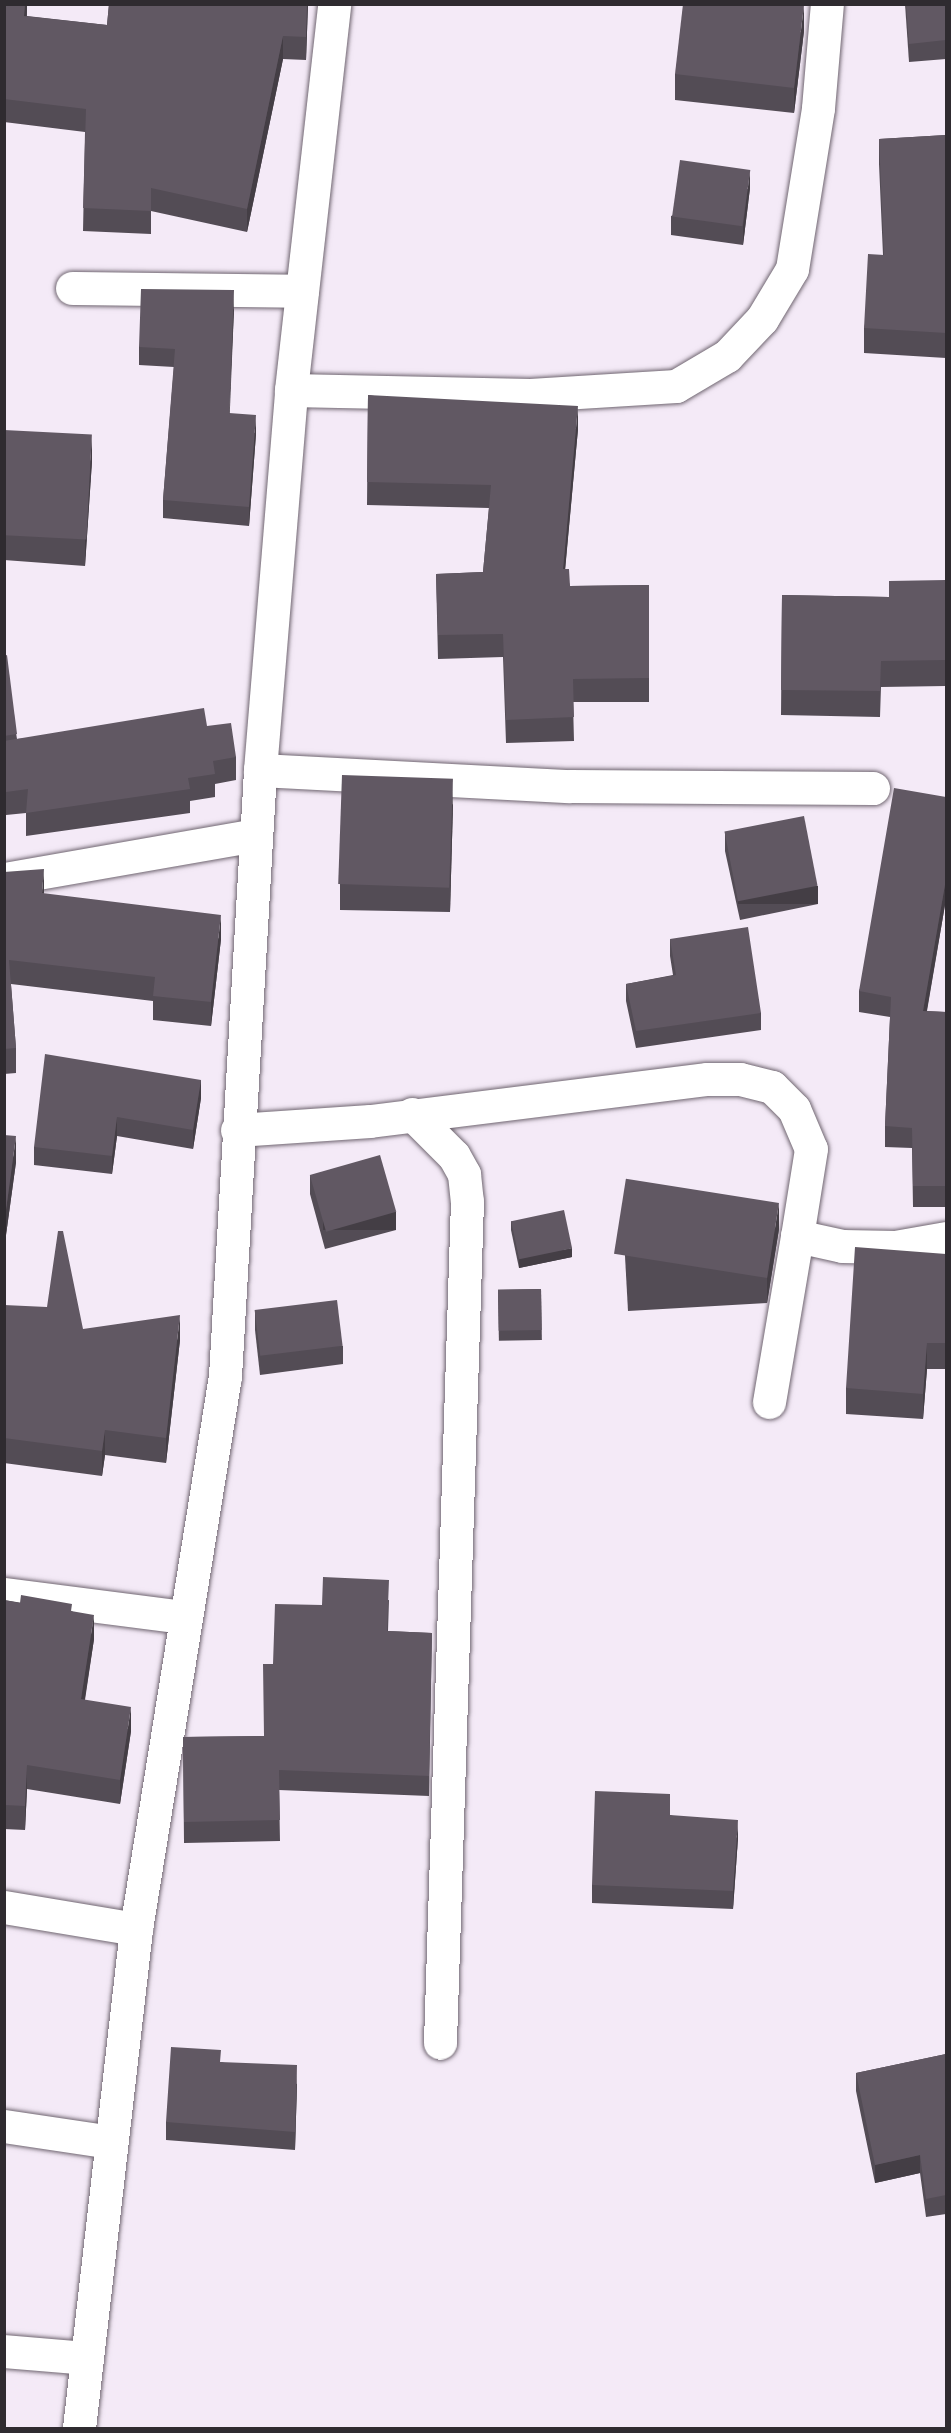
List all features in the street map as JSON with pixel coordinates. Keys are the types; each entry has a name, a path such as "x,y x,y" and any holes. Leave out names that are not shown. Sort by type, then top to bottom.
{"street":[{"path":"79,2428 136,1929 184,1617 225,1376 237,1130 260,770 291,390 334,4"},
{"path":"291,390 530,395 676,386 727,356 762,319 792,269 818,108 827,4"},
{"path":"72,288 302,291"},
{"path":"260,770 570,786 873,788"},
{"path":"4,879 255,835"},
{"path":"237,1130 412,1114 707,1078 772,1087 794,1109 811,1149 769,1402"},
{"path":"412,1114 454,1156 464,1174 467,1201 440,2043"},
{"path":"797,1236 842,1246 895,1247 946,1238"},
{"path":"4,1594 184,1617"},
{"path":"4,1907 136,1929"},
{"path":"4,2126 111,2142"},
{"path":"4,2351 87,2358"}],"building":[{"path":"4,4 25,4 24,16 107,25 109,4 307,4 306,37 283,36 247,209 151,188 151,211 83,208 86,109 4,99"},
{"path":"683,4 804,5 794,88 675,74"},
{"path":"906,4 946,4 946,40 909,44"},
{"path":"946,135 946,333 864,328 868,254 884,255 879,139"},
{"path":"680,160 750,170 742,226 672,216"},
{"path":"141,289 234,290 229,413 256,415 249,507 163,500 175,349 139,347"},
{"path":"368,395 578,406 563,569 569,569 570,586 649,585 649,678 573,679 574,717 506,720 503,634 438,635 436,574 483,572 491,485 367,482"},
{"path":"4,430 92,435 86,539 4,535"},
{"path":"946,580 946,660 881,661 880,691 781,690 782,595 889,597 889,581"},
{"path":"7,655 17,734 4,736 4,656"},
{"path":"204,708 207,726 231,723 236,757 213,761 215,774 188,778 190,789 26,813 28,789 6,792 4,741"},
{"path":"342,775 453,779 449,888 338,884"},
{"path":"894,788 946,797 946,879 923,1011 946,1012 946,1186 913,1186 912,1128 885,1126 891,997 859,991"},
{"path":"804,816 818,886 738,901 724,831"},
{"path":"44,869 42,893 221,915 211,1002 153,996 155,977 9,960 16,1048 4,1049 4,872"},
{"path":"748,927 761,1013 636,1031 626,984 676,975 670,939"},
{"path":"45,1054 201,1080 193,1130 117,1117 112,1156 34,1147"},
{"path":"4,1135 16,1136 6,1210 4,1209"},
{"path":"380,1155 396,1212 326,1232 310,1175"},
{"path":"626,1179 779,1203 767,1278 614,1254"},
{"path":"564,1210 572,1248 519,1259 511,1221"},
{"path":"58,1231 63,1231 83,1329 180,1315 166,1438 105,1430 102,1451 4,1438 4,1305 47,1307"},
{"path":"855,1247 946,1254 946,1343 927,1343 923,1394 846,1388"},
{"path":"541,1289 542,1330 499,1331 498,1290"},
{"path":"337,1300 343,1346 260,1356 255,1310"},
{"path":"323,1577 389,1580 387,1631 432,1633 429,1776 279,1770 280,1820 184,1822 183,1737 264,1736 263,1664 273,1664 275,1604 322,1605"},
{"path":"21,1595 72,1604 71,1611 94,1615 81,1699 131,1707 120,1780 27,1765 25,1806 4,1805 4,1600 20,1603"},
{"path":"595,1791 670,1794 670,1815 738,1820 733,1891 592,1885"},
{"path":"171,2047 221,2050 220,2062 297,2065 295,2132 166,2122"},
{"path":"946,2054 946,2195 926,2199 920,2155 875,2165 856,2073"}]}
